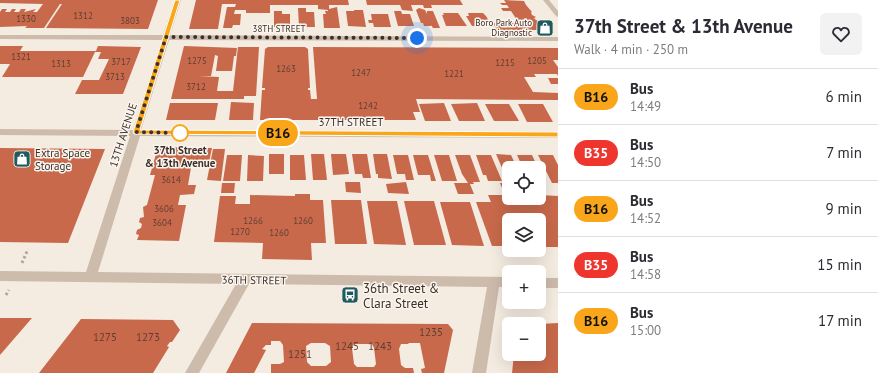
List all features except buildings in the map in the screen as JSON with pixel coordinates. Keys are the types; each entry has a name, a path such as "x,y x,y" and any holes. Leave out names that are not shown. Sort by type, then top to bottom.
{"street":[{"name":"13TH AVENUE","path":"90,278 178,0"},
{"path":"546,0 558,15"},
{"name":"38TH STREET","path":"0,37 558,39"},
{"name":"37TH STREET","path":"0,132 558,135"},
{"name":"36TH STREET","path":"1,277 502,282"},
{"path":"192,373 244,280"},
{"path":"479,373 494,282"},
{"path":"546,283 558,283"}],"path":[{"path":"21,266 28,249"},
{"path":"6,295 9,290"}],"bus line":[{"name":"B16","path":"178,0 136,132 558,135"}],"place":[{"name":"Boro Park Auto Diagnostic","path":"545,28"},
{"name":"37th Street & 13th Avenue","path":"180,133"},
{"name":"Extra Space Storage","path":"22,159"},
{"name":"36th Street & Clara Street","path":"350,295"}],"route":[{"path":"180,133 136,132 166,37 417,38"}]}
